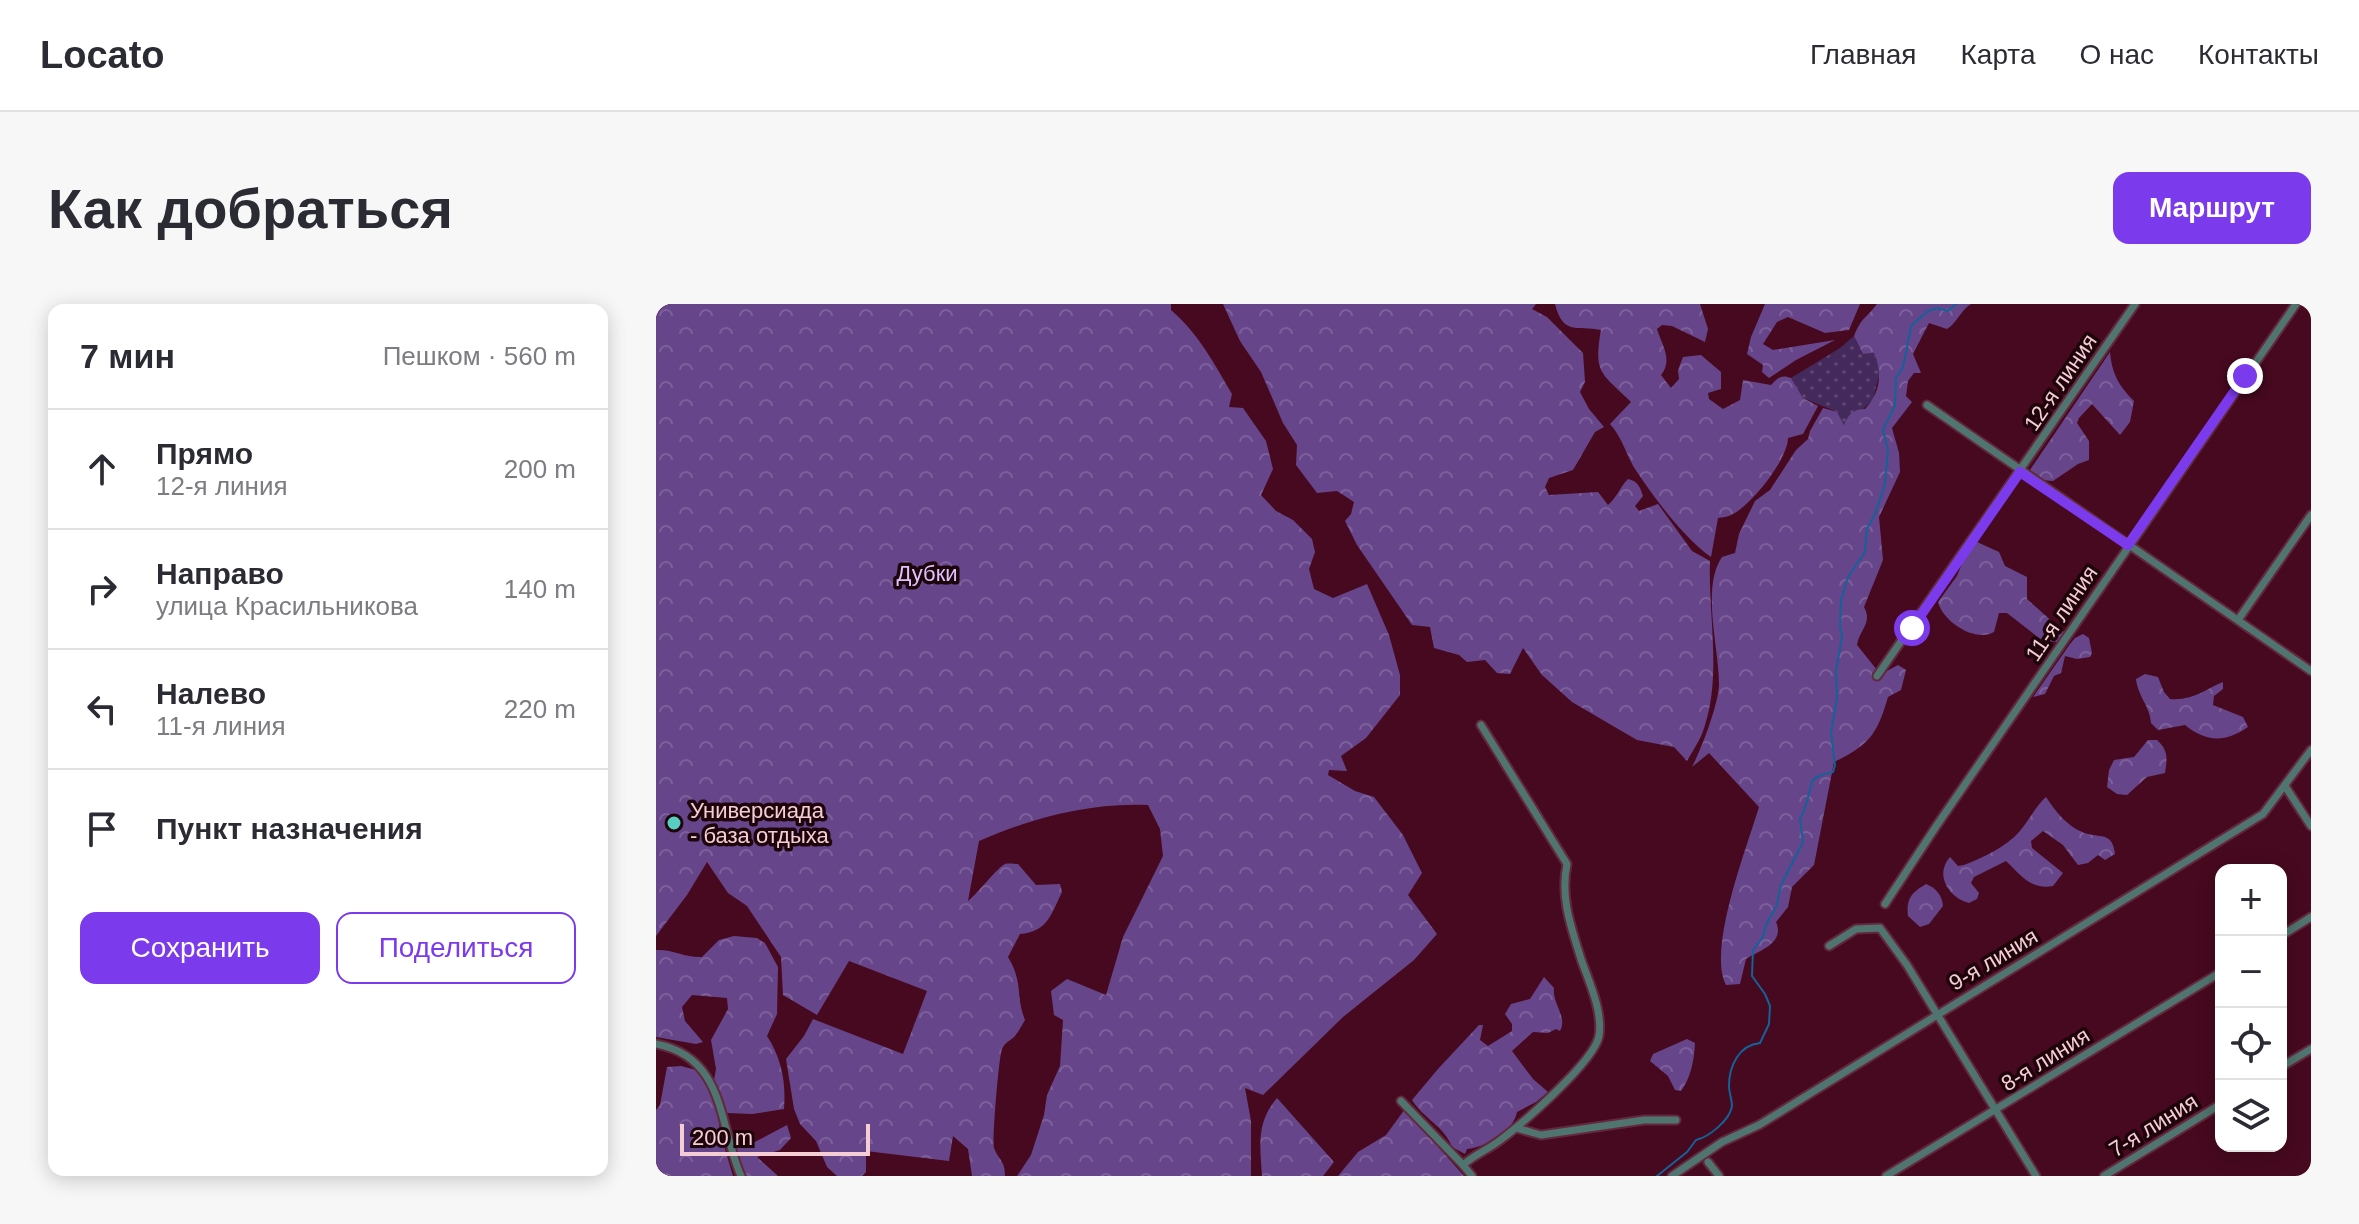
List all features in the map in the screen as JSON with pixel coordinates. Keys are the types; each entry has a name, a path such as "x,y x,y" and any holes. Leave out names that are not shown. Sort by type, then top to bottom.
{"street":[{"name":"12-я линия","path":"1877,676 2135,304"},
{"name":"11-я линия","path":"1885,904 2128,545 2296,304"},
{"path":"1927,405 2311,671"},
{"path":"2238,620 2311,515"},
{"path":"1463,1165 1516,1128 1584,1063 1600,1034 1598,1013 1572,930 1563,889 1567,864 1481,725"},
{"name":"9-я линия","path":"1672,1176 1722,1142 1759,1125 2263,814 2311,750"},
{"path":"2285,786 2311,826"},
{"path":"2287,932 2311,917"},
{"path":"1829,946 1856,929 1880,928 1907,965 2036,1176"},
{"name":"8-я линия","path":"1886,1176 2215,976"},
{"path":"656,1044 684,1052 714,1087 741,1176"},
{"path":"2287,1063 2311,1049"},
{"path":"1401,1101 1472,1176"},
{"name":"7-я линия","path":"2104,1176 2215,1108"},
{"path":"1516,1128 1541,1135 1644,1120 1676,1120"},
{"path":"1708,1162 1719,1176"}],"shaded area":[{"path":"1854,336 1863,354 1874,353 1879,373 1874,399 1844,426 1837,412 1803,398 1791,378"}],"green space":[{"name":"Дубки","path":"656,304 1171,304 1171,310 1197,339 1232,394 1229,407 1243,408 1266,441 1273,469 1261,495 1312,539 1315,552 1309,569 1314,589 1333,598 1367,584 1389,635 1400,675 1400,695 1366,738 1341,756 1347,771 1329,770 1328,775 1355,791 1374,797 1403,835 1422,873 1408,895 1437,934 1414,960 1343,1017 1263,1095 1245,1088 1251,1121 1251,1176 1017,1176 1031,1155 1047,1095 1060,1066 1063,1020 1054,1015 1051,991 1067,979 1106,995 1123,937 1163,856 1160,829 1148,805 1105,806 1062,813 979,841 968,901 1007,864 1018,864 1036,885 1060,884 1062,892 1047,921 1036,930 1020,934 1008,957 1018,982 1025,1020 1003,1047 999,1066 994,1148 1005,1176 972,1176 968,1149 953,1136 949,1161 866,1151 866,1172 862,1176 837,1176 827,1167 816,1141 800,1124 794,1109 786,1059 813,1019 903,1054 927,991 849,961 817,1015 783,995 781,957 747,906 728,893 707,862 656,936"},
{"path":"1223,304 1536,304 1532,309 1547,317 1583,353 1585,382 1580,392 1604,427 1595,432 1573,470 1549,478 1545,487 1549,495 1598,492 1608,505 1628,479 1631,480 1638,485 1643,496 1635,506 1639,511 1658,504 1692,551 1710,561 1712,692 1702,734 1687,761 1674,747 1637,740 1572,702 1542,675 1523,648 1510,674 1497,673 1485,660 1467,662 1459,655 1434,648 1430,627 1412,625 1357,545 1345,521 1351,514 1354,502 1337,491 1317,493 1296,465 1297,445"},
{"path":"1555,304 1700,304 1708,329 1705,342 1672,326 1662,325 1657,329 1666,358 1661,375 1671,388 1679,379 1678,370 1683,357 1701,355 1721,372 1721,389 1708,393 1709,399 1723,409 1740,400 1743,380 1771,385 1785,376 1791,378 1803,398 1818,406 1803,434 1788,438 1782,458 1758,492 1739,510 1718,518 1711,557 1680,529 1661,506 1637,472 1610,424 1631,402 1602,372 1598,356 1601,330 1567,325"},
{"path":"1765,304 1860,304 1849,330 1825,333 1788,317 1777,322 1763,344 1773,350 1835,340 1769,378 1762,372 1763,365 1747,354"},
{"path":"1877,304 1971,304 1947,329 1929,323 1913,354 1921,373 1914,373 1908,381 1906,396 1912,402 1892,428 1899,453 1900,472 1879,517 1883,560 1864,607 1867,618 1857,645 1877,670 1885,672 1898,665 1906,670 1901,690 1888,697 1880,721 1870,737 1856,750 1834,762 1814,865 1792,887 1788,907 1776,922 1778,929 1774,941 1746,959 1740,984 1726,985 1721,969 1725,923 1759,807 1709,753 1692,767 1709,726 1719,684 1712,601 1716,570 1722,557 1735,553 1739,534 1755,501 1770,490 1796,450 1808,439 1823,408 1837,412 1844,425 1852,413 1865,409 1874,396 1878,383 1877,361 1874,353 1863,354 1854,336"},
{"path":"2110,352 2117,379 2134,401 2130,422 2120,435 2092,404 2077,423 2089,441 2089,460 2053,481 2041,480 2030,470"},
{"path":"1977,542 1999,552 2005,566 2027,577 2027,599 2065,633 2059,642 2043,641 2007,613 1999,613 1994,632 1987,635 1970,633 1946,617 1938,602 1957,576 1965,556"},
{"path":"2083,634 2089,638 2090,657 2077,659 2065,656 2061,673 2054,676 2045,694 2033,697 2070,644"},
{"path":"2145,674 2158,677 2170,699 2191,697 2223,682 2223,689 2214,696 2213,705 2243,717 2248,727 2224,738 2201,735 2185,725 2158,730 2151,723 2137,685 2136,679"},
{"path":"2148,740 2157,740 2164,748 2167,759 2165,773 2147,777 2127,795 2117,794 2107,787 2114,760 2134,757"},
{"path":"2046,797 2075,828 2109,839 2115,854 2105,860 2098,855 2088,863 2078,865 2063,845 2043,831 2031,841 2032,848 2063,873 2053,886 2032,884 2006,861 1974,877 1971,883 1979,893 1977,899 1969,903 1955,896 1946,885 1943,871 1950,857 1958,866 1964,865 2001,847 2019,832"},
{"path":"1926,884 1938,892 1943,906 1929,924 1920,927 1908,916 1908,905 1913,894"},
{"path":"734,936 757,938 765,943 778,967 777,1014 767,1036 782,1071 784,1109 752,1114 727,1113 714,1080 716,1069 711,1040 728,1009 727,998 692,995 682,1007 685,1021 703,1042 696,1044 656,1037 656,950 702,957 719,940"},
{"path":"1544,977 1554,988 1562,1021 1560,1031 1533,1032 1512,1051 1533,1079 1548,1092 1517,1112 1510,1126 1498,1137 1467,1149 1465,1154 1452,1147 1412,1100 1479,1025 1483,1025 1480,1040 1488,1046 1512,1031 1512,1024 1505,1014 1511,1004 1530,999"},
{"path":"1687,1039 1695,1043 1694,1056 1681,1091 1675,1090 1668,1076 1650,1061 1653,1054"},
{"path":"681,1066 700,1071 716,1097 720,1132 733,1176 656,1176 656,1110 660,1105 667,1067"},
{"path":"1277,1098 1334,1162 1323,1176 1262,1176 1262,1125"},
{"path":"1405,1109 1464,1176 1338,1176 1358,1152 1386,1135"},
{"path":"787,1125 791,1138 780,1150 757,1157 778,1176 743,1176 733,1145 735,1141 751,1144"}],"waterway":[{"path":"1657,1176 1687,1152 1696,1140 1713,1132 1727,1117 1732,1106 1729,1086 1733,1064 1746,1048 1760,1043 1769,1024 1770,1006 1752,976 1753,950 1763,937 1777,905 1781,885 1803,842 1800,818 1812,782 1833,772 1835,765 1831,733 1842,637 1841,600 1848,577 1865,552 1867,529 1885,484 1888,450 1883,430 1895,405 1896,378 1903,367 1911,326 1928,311 1937,308 1948,311 1956,304"}],"place":[{"name":"Универсиада - база отдыха","path":"674,823"}],"route":[{"path":"1912,628 2020,472 2128,545 2245,376"}]}
